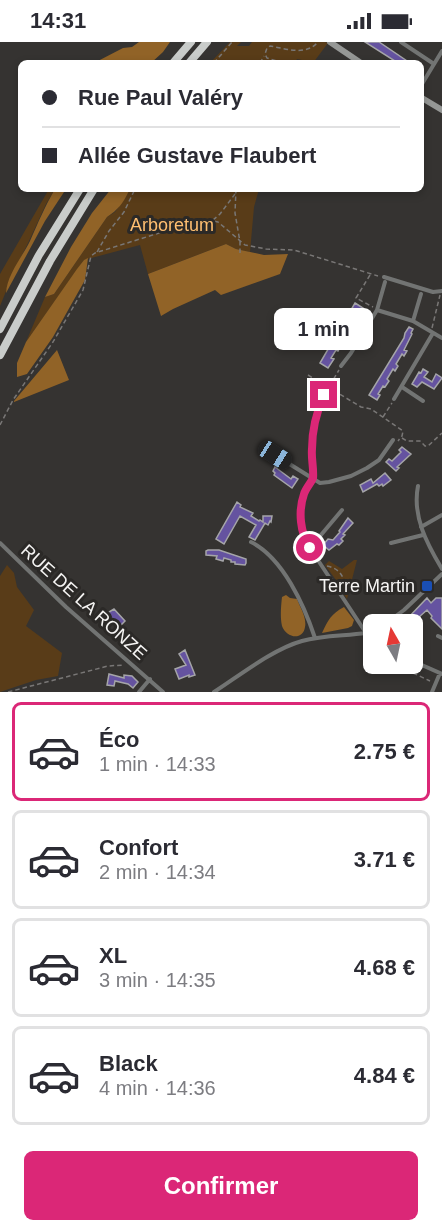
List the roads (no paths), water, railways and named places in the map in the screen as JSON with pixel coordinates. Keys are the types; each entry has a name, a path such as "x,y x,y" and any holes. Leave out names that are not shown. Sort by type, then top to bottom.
{"highway":[{"path":"176,60 191,42"},
{"path":"192,60 207,42"},
{"path":"0,329 39,255 78,192"},
{"path":"0,355 46,269 92,192"}],"street":[{"path":"330,42 357,60"},
{"path":"401,42 434,64"},
{"path":"424,81 442,51"},
{"path":"424,99 442,110"},
{"path":"341,366 377,310 384,279 433,292 441,291"},
{"path":"413,321 422,294"},
{"path":"377,310 413,321 442,338"},
{"path":"394,399 432,332"},
{"path":"402,387 423,400"},
{"path":"324,395 313,427 313,479 304,491 301,522 310,548 363,630"},
{"path":"275,455 320,483 329,482 351,476 379,460 393,440"},
{"path":"418,486 416,496 423,535 442,569"},
{"path":"310,548 342,510"},
{"path":"421,527 442,514"},
{"path":"391,543 423,535"},
{"path":"251,542 263,548 297,592 315,638"},
{"name":"RUE DE LA RONZE","path":"0,543 66,607 164,692"},
{"path":"399,614 442,574"},
{"path":"214,692 272,655 298,642 363,633"},
{"path":"423,666 441,674 432,692"},
{"name":"RUE DE LA RONZE","path":"139,692 150,679"}],"place":[{"name":"Terre Martin","path":"427,586"}],"park label":[{"name":"Arboretum","path":"172,225"}]}
